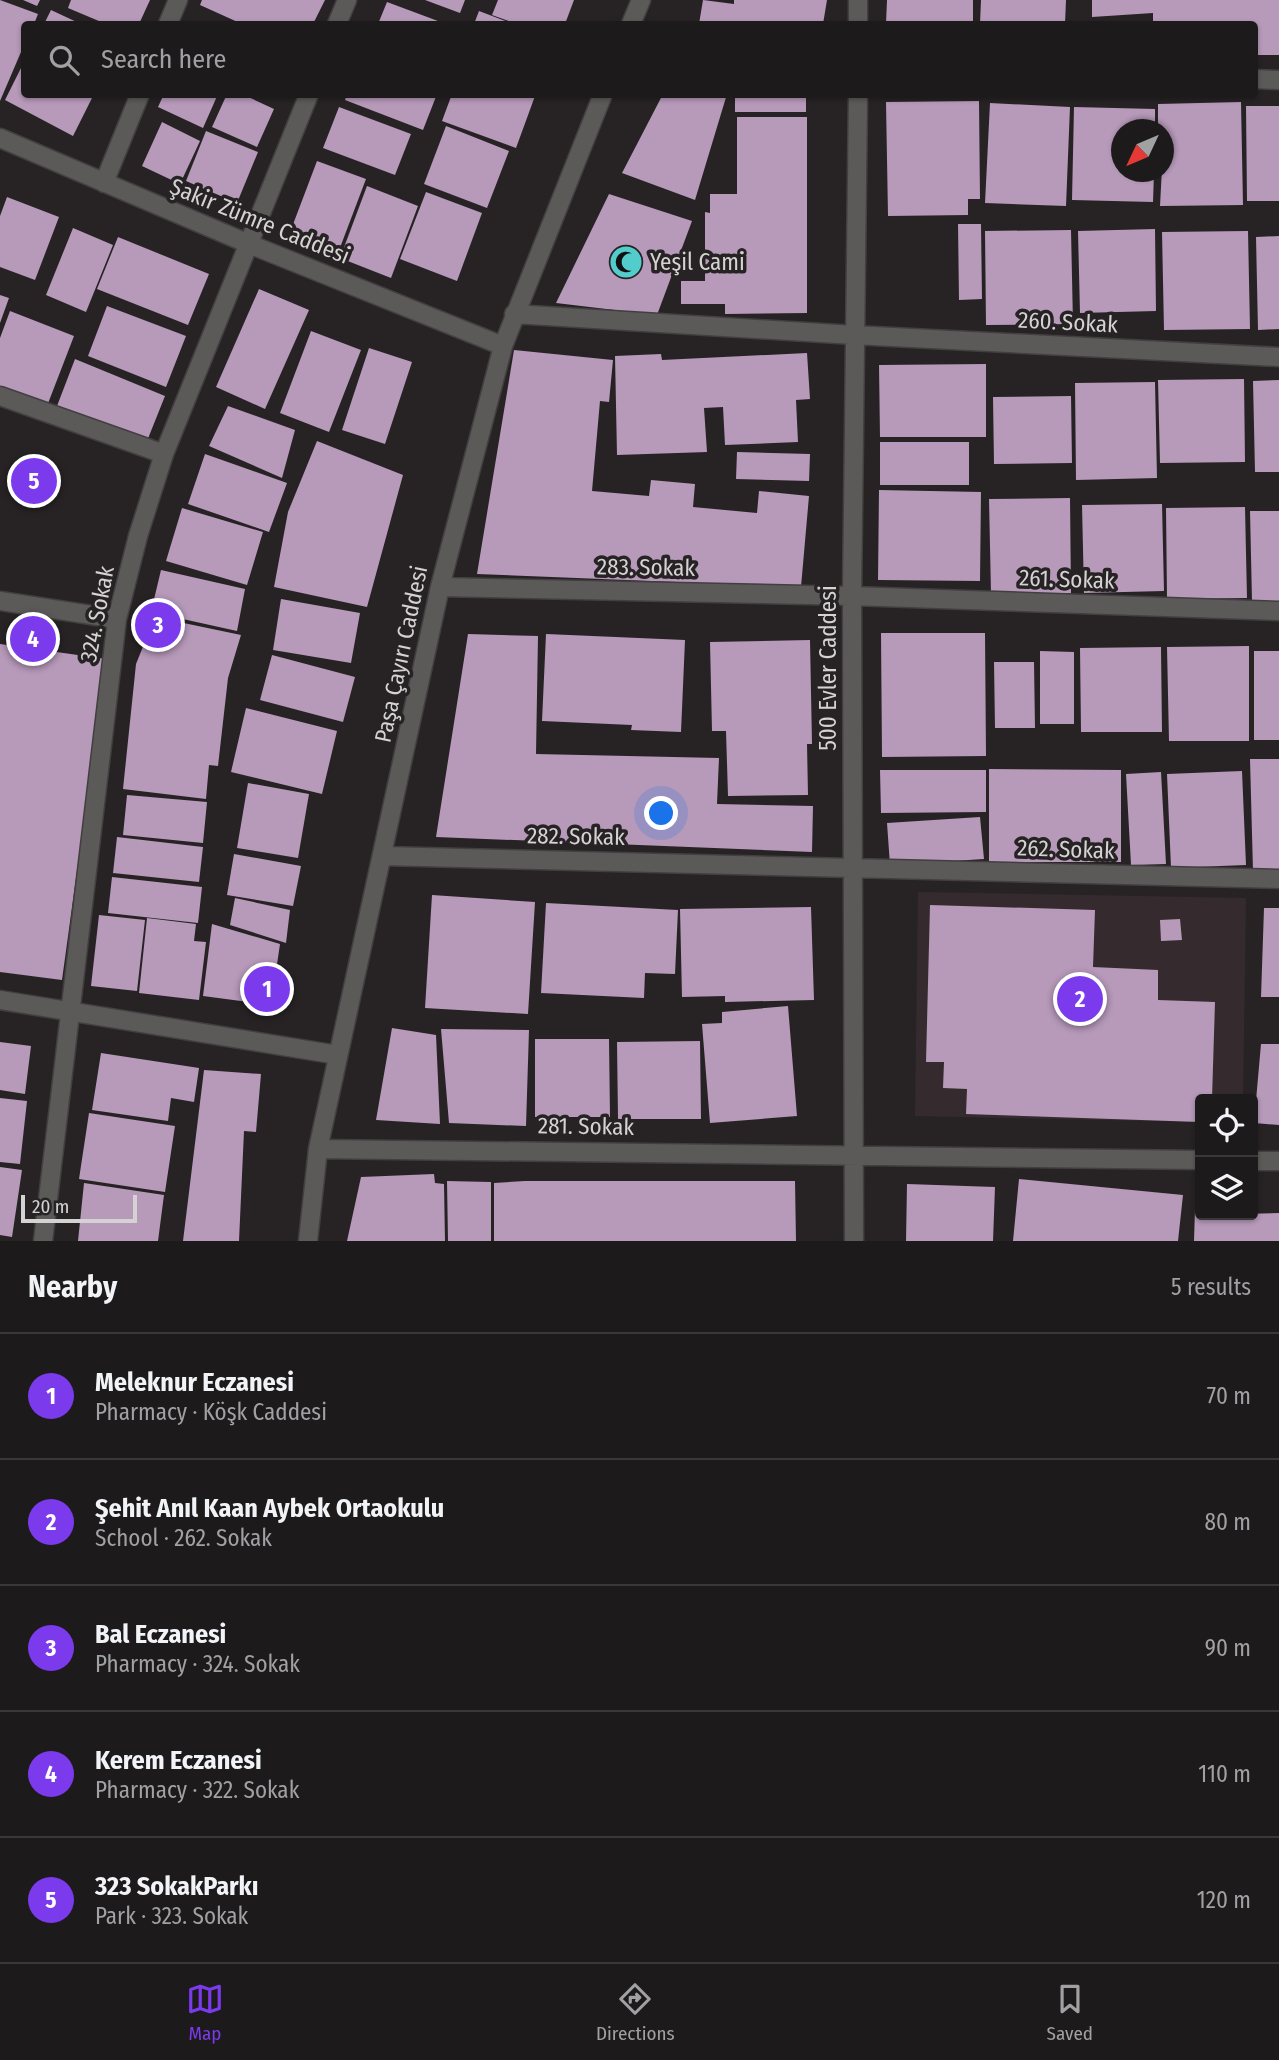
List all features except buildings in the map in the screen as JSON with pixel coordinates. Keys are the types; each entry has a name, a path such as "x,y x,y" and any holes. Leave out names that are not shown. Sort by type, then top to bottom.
{"street":[{"path":"169,21 178,0"},
{"path":"338,21 347,0"},
{"path":"632,21 641,0"},
{"path":"858,0 858,21"},
{"path":"1258,79 1279,80"},
{"path":"104,183 138,98"},
{"name":"324. Sokak","path":"43,1241 117,619 138,537 164,454 307,98"},
{"name":"Paşa Çayırı Caddesi","path":"308,1241 318,1149 440,587 503,346 601,98"},
{"name":"500 Evler Caddesi","path":"854,1241 852,596 858,98"},
{"name":"Şakir Zümre Caddesi","path":"0,138 249,244 503,346"},
{"name":"260. Sokak","path":"514,314 1279,357"},
{"path":"0,396 164,454"},
{"name":"283. Sokak","path":"440,587 852,596"},
{"name":"261. Sokak","path":"852,596 1279,611"},
{"path":"0,601 117,619"},
{"name":"282. Sokak","path":"383,856 853,868"},
{"name":"262. Sokak","path":"853,868 1279,879"},
{"path":"0,1000 338,1055"},
{"name":"281. Sokak","path":"318,1149 1195,1160"},
{"path":"1258,1161 1279,1161"}],"shaded area":[{"path":"918,892 1246,898 1243,1094 1195,1094 1195,1122 915,1116"}],"place":[{"name":"Yeşil Cami","path":"626,262"},
{"name":"323 SokakParkı","path":"34,481"},
{"name":"Bal Eczanesi","path":"158,625"},
{"name":"Kerem Eczanesi","path":"33,639"},
{"name":"Meleknur Eczanesi","path":"267,989"},
{"name":"Şehit Anıl Kaan Aybek Ortaokulu","path":"1080,999"}]}
